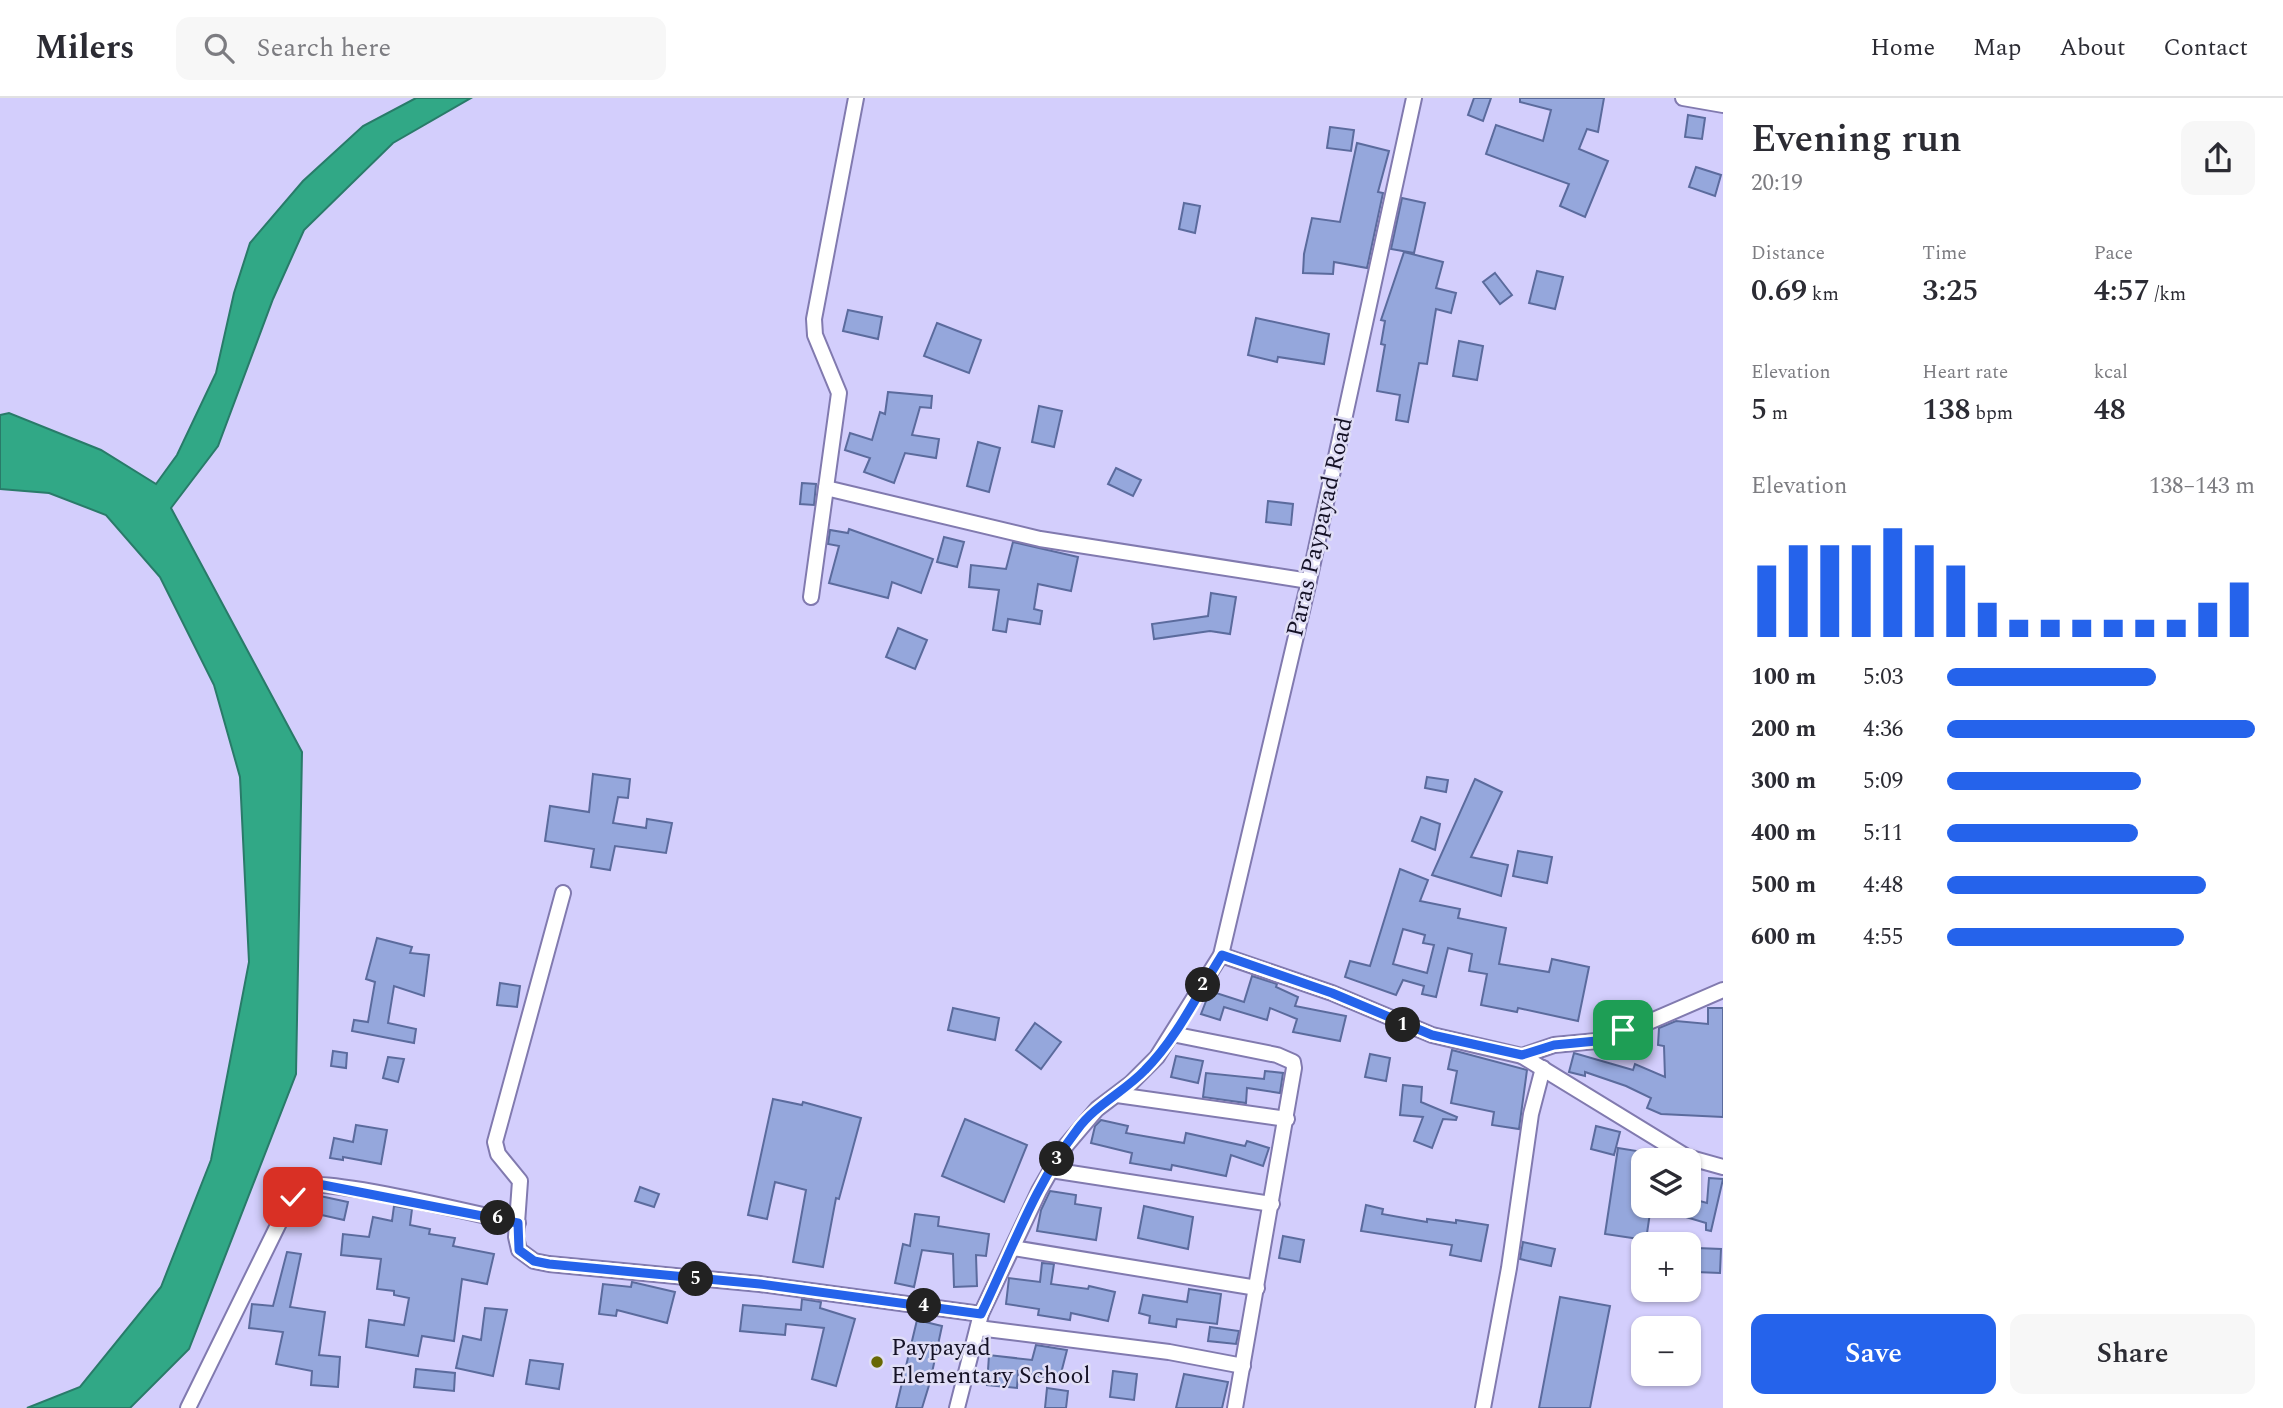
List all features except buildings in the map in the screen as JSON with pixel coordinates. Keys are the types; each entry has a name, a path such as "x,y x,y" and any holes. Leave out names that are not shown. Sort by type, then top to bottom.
{"street":[{"path":"811,597 836,434 839,393 815,335 814,319 856,98"},
{"name":"Paras Paypayad Road","path":"958,1408 980,1321 1051,1170 1079,1127 1151,1063 1222,955 1309,580 1414,98"},
{"path":"1683,98 1723,105"},
{"path":"826,488 1040,539 1309,580"},
{"path":"563,893 495,1142 498,1154 520,1181 519,1250 534,1261 760,1284 1243,1366"},
{"path":"1222,955 1332,993 1432,1035 1522,1055 1687,1157 1723,1167"},
{"path":"1522,1055 1554,1045 1607,1040 1723,990"},
{"path":"1172,1034 1287,1058 1293,1062 1295,1074 1235,1408"},
{"path":"1483,1408 1509,1268 1531,1114 1543,1068"},
{"path":"1116,1095 1287,1119"},
{"path":"1051,1170 1272,1204"},
{"path":"188,1408 281,1219 293,1197 302,1189 318,1184 518,1223"},
{"path":"1013,1248 1257,1288"}],"shaded area":[{"path":"416,98 471,98 393,143 304,230 273,299 218,446 171,508 302,752 296,1074 189,1349 130,1408 27,1408 80,1387 161,1287 211,1160 249,962 240,777 214,685 160,577 106,515 49,493 0,489 0,415 9,413 101,450 156,484 177,455 216,373 234,293 250,243 303,181 363,126"}],"place":[{"name":"Paypayad Elementary School","path":"877,1362"}],"route":[{"path":"293,1197 309,1185 318,1184 518,1223 516,1237 519,1250 534,1261 549,1264 621,1273 760,1284 981,1314 1039,1191 1063,1149 1097,1109 1130,1084 1157,1057 1222,955 1332,993 1432,1035 1522,1055 1570,1042 1585,1044 1607,1040 1623,1030"}]}
